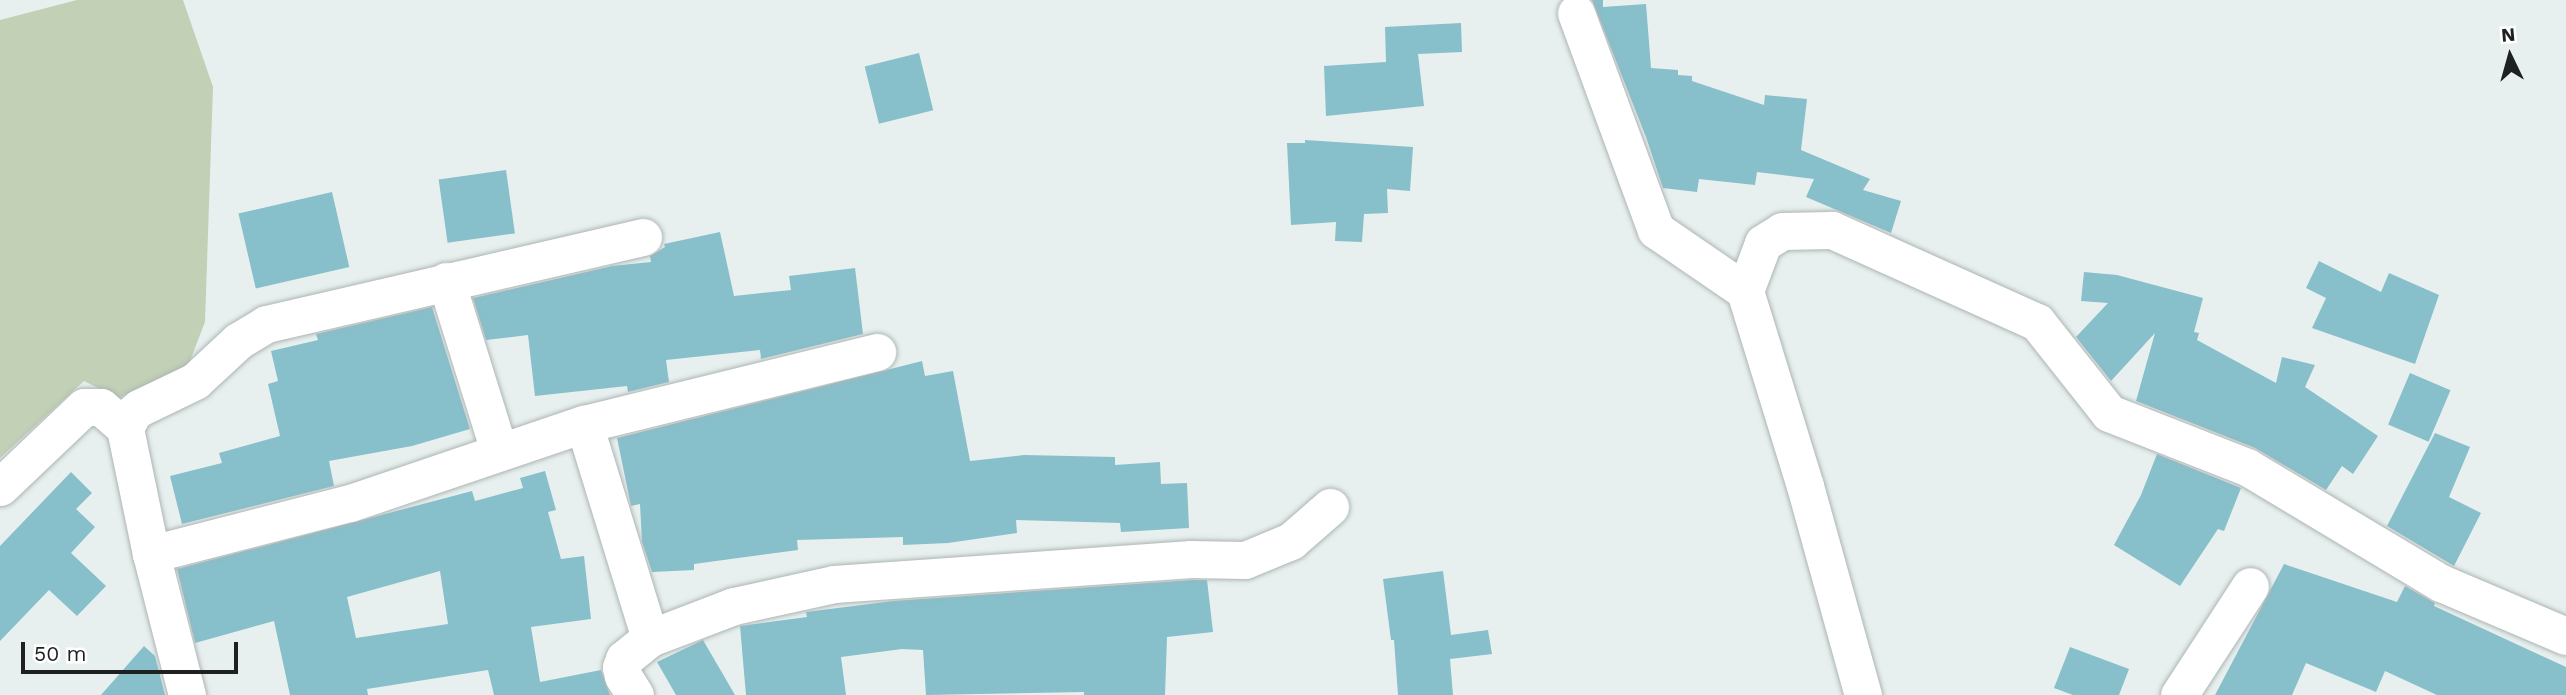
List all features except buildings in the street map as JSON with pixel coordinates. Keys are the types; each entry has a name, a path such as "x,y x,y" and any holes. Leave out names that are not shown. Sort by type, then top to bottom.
{"street":[{"path":"1576,13 1656,230 1745,291"},
{"path":"1863,695 1805,486 1745,291 1763,243 1782,231 1832,230 2037,322 2109,413 2247,467 2441,583 2566,636"},
{"path":"125,428 139,408 195,381 238,341 266,324 643,237"},
{"path":"446,281 499,451"},
{"path":"151,554 351,503 584,424 877,352"},
{"path":"0,487 84,407 101,407 125,428 151,554 187,695"},
{"path":"584,424 650,638"},
{"path":"635,695 621,667 624,659 650,638 734,606 834,584 1191,559 1245,560 1291,541 1330,507"},
{"path":"2179,695 2250,586"}],"green space":[{"path":"77,0 183,0 213,87 205,322 188,366 118,398 84,381 0,458 0,20"}]}
